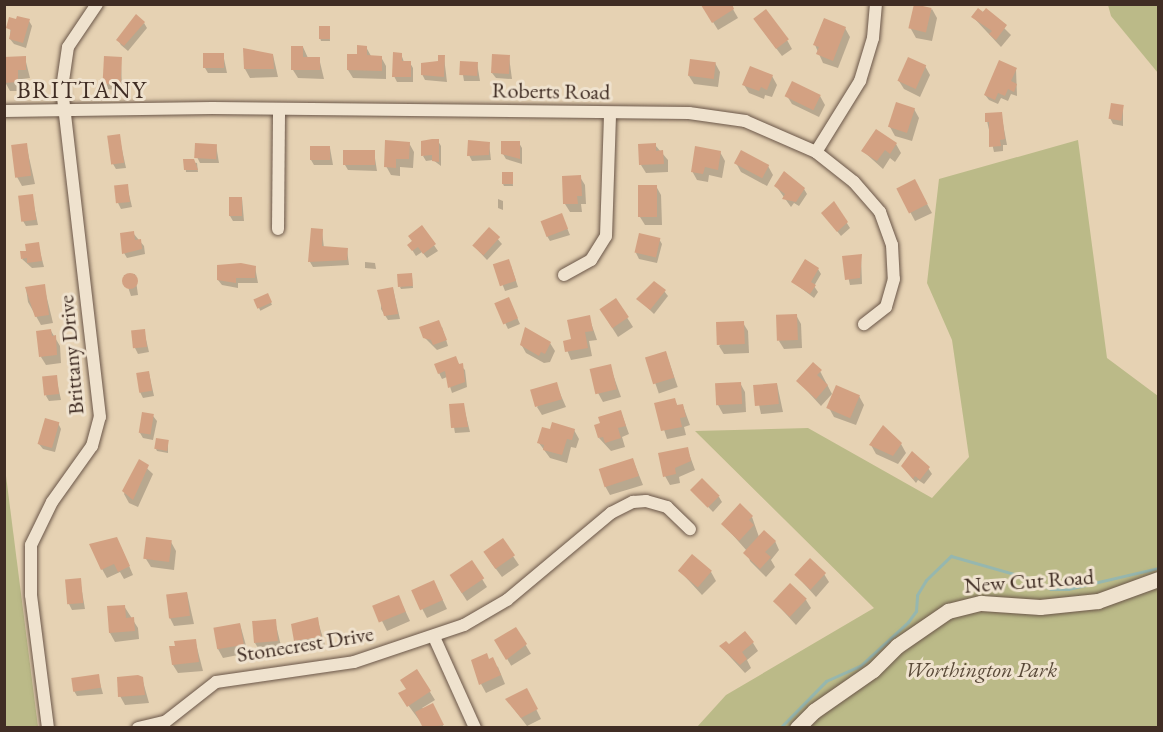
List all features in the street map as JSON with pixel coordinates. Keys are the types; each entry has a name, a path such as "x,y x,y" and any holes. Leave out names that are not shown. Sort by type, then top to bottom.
{"street":[{"name":"Brittany Drive","path":"48,728 31,595 31,545 52,502 92,446 100,417 64,110 68,46 97,4"},
{"path":"816,152 860,81 873,38 876,4"},
{"name":"Roberts Road","path":"4,111 279,109 722,116 768,128 816,152 870,198 886,225 895,265 890,294 881,313 864,324"},
{"path":"278,230 279,109"},
{"path":"564,275 591,260 606,236 610,113"},
{"name":"Stonecrest Drive","path":"138,728 165,722 216,682 354,662 434,637 507,600 621,506 640,501 658,503 690,529"},
{"name":"New Cut Road","path":"797,728 813,711 873,670 897,646 948,611 981,603 1040,607 1098,601 1158,579"},
{"path":"434,637 475,728"}],"green space":[{"path":"1108,5 1158,5 1158,73 1111,16"},
{"name":"Worthington Park","path":"1078,140 1107,358 1158,396 1158,727 697,727 726,695 874,608 695,431 808,428 932,498 969,457 952,340 927,283 939,179"},
{"path":"5,468 38,727 5,727"}],"building":[{"path":"732,4 734,9 712,23 701,5"},
{"path":"914,4 932,8 926,32 908,28"},
{"path":"978,8 983,12 986,8 1007,25 996,40 989,34 992,31 971,17"},
{"path":"766,9 789,39 776,49 753,19"},
{"path":"136,14 145,22 124,46 116,40"},
{"path":"17,16 30,19 23,43 9,39 11,30 6,28 9,17 16,19"},
{"path":"824,18 846,27 833,61 816,54 819,47 813,45"},
{"path":"319,26 330,26 330,39 319,39"},
{"path":"357,45 367,46 367,55 382,56 382,71 347,70 347,54 357,54"},
{"path":"291,46 303,46 303,57 320,57 320,70 291,70"},
{"path":"243,48 273,54 274,69 244,69"},
{"path":"393,52 402,53 402,61 411,61 411,77 392,77"},
{"path":"203,53 224,53 224,68 203,68"},
{"path":"492,54 510,55 509,74 491,73"},
{"path":"438,55 445,55 444,77 421,75 421,63 438,61"},
{"path":"26,56 26,70 18,70 18,82 4,83 4,57"},
{"path":"104,56 122,57 121,85 103,84"},
{"path":"908,57 926,65 916,89 897,81"},
{"path":"690,59 716,62 714,79 688,76"},
{"path":"999,60 1017,68 1011,81 1017,84 1014,92 1008,89 1005,96 998,93 995,100 984,95"},
{"path":"460,61 478,62 477,76 459,75"},
{"path":"750,66 773,75 767,90 761,87 759,91 742,85"},
{"path":"792,81 821,95 813,110 785,96"},
{"path":"896,102 915,108 907,133 888,127"},
{"path":"1111,103 1124,105 1121,121 1108,119"},
{"path":"1002,112 1005,139 1000,140 1001,146 989,147 989,122 985,122 985,113"},
{"path":"876,129 897,143 890,154 885,150 877,161 861,151"},
{"path":"120,134 124,163 111,165 107,136"},
{"path":"439,139 439,162 432,161 432,155 421,156 421,141"},
{"path":"385,140 410,142 409,159 396,159 396,168 384,167"},
{"path":"468,140 490,142 489,155 467,156"},
{"path":"501,141 520,141 520,159 501,154"},
{"path":"27,143 31,176 15,178 11,145"},
{"path":"195,143 217,144 216,159 194,158"},
{"path":"656,143 656,151 663,150 664,164 639,165 638,144"},
{"path":"310,146 330,146 330,160 310,160"},
{"path":"695,146 721,151 718,170 705,167 703,174 691,172"},
{"path":"343,150 375,150 375,165 343,165"},
{"path":"741,150 769,165 762,178 734,163"},
{"path":"183,159 194,159 198,170 184,170"},
{"path":"784,171 805,188 796,202 782,199 785,194 774,186"},
{"path":"502,172 513,172 513,184 502,184"},
{"path":"581,175 582,196 577,196 578,204 563,204 562,176"},
{"path":"915,179 928,204 909,213 896,189"},
{"path":"128,184 130,202 116,203 114,185"},
{"path":"638,185 657,185 657,217 638,217"},
{"path":"33,194 36,220 21,222 18,196"},
{"path":"229,197 242,197 242,216 229,216"},
{"path":"834,201 848,222 837,232 821,213"},
{"path":"562,213 568,229 547,237 541,221"},
{"path":"422,225 436,244 423,254 418,247 412,251 407,245 412,241 408,236"},
{"path":"489,227 500,237 483,256 472,246"},
{"path":"311,228 323,229 322,246 348,248 347,260 308,262"},
{"path":"134,231 135,240 141,239 142,249 122,254 120,233"},
{"path":"639,233 660,238 656,257 635,252"},
{"path":"39,242 42,261 27,263 27,258 21,259 20,251 26,251 25,244"},
{"path":"862,254 860,278 845,280 842,256"},
{"path":"509,259 516,281 500,286 493,264"},
{"path":"805,259 819,268 811,282 816,285 810,294 791,282"},
{"path":"241,263 256,266 255,278 236,278 236,283 217,280 217,265"},
{"path":"127,273 133,273 138,281 136,287 127,289 122,284 122,278"},
{"path":"412,273 413,286 398,287 397,274"},
{"path":"654,281 666,290 650,310 636,299"},
{"path":"45,284 49,315 35,317 25,287"},
{"path":"393,287 398,314 384,316 377,290"},
{"path":"268,293 272,302 257,309 253,300"},
{"path":"509,297 518,318 503,324 494,303"},
{"path":"616,298 629,317 612,328 599,309"},
{"path":"797,314 798,340 777,341 776,315"},
{"path":"590,315 593,331 585,332 588,348 565,352 563,341 571,339 567,320"},
{"path":"439,320 447,340 433,345 431,340 423,338 419,327"},
{"path":"744,321 745,344 717,345 716,322"},
{"path":"525,327 551,342 545,354 541,352 539,356 520,345"},
{"path":"51,329 52,336 56,335 57,355 39,357 36,331"},
{"path":"145,329 147,347 133,348 131,330"},
{"path":"666,351 674,378 653,384 645,357"},
{"path":"456,356 459,364 463,363 465,382 448,388 445,371 438,374 434,364"},
{"path":"813,362 822,370 817,375 828,385 816,399 796,381"},
{"path":"611,364 617,389 595,394 590,369"},
{"path":"149,371 152,391 139,393 136,373"},
{"path":"57,375 59,394 44,395 42,377"},
{"path":"557,382 562,399 535,407 530,390"},
{"path":"741,382 742,404 716,405 715,383"},
{"path":"777,383 779,404 755,406 753,385"},
{"path":"836,385 860,395 850,418 826,408"},
{"path":"675,398 677,405 683,404 686,417 680,418 682,427 661,431 654,403"},
{"path":"464,403 468,427 451,428 449,404"},
{"path":"621,410 626,426 618,428 621,438 605,443 603,437 598,438 594,425 600,423 598,417"},
{"path":"142,412 154,414 151,435 139,433"},
{"path":"45,418 59,422 52,448 38,444"},
{"path":"552,422 575,429 572,440 567,439 562,455 543,450 544,445 537,443 542,427 550,429"},
{"path":"883,425 902,443 893,456 869,445"},
{"path":"156,438 169,440 167,451 154,449"},
{"path":"688,447 691,461 675,468 676,474 663,477 658,453"},
{"path":"912,451 930,467 920,480 915,476 913,479 901,466"},
{"path":"633,458 639,476 605,487 599,469"},
{"path":"139,459 149,465 133,500 122,491"},
{"path":"702,478 720,496 708,508 690,490"},
{"path":"740,503 753,516 749,520 754,525 739,541 721,524"},
{"path":"764,530 776,541 765,552 771,557 760,569 743,553"},
{"path":"117,537 130,566 118,572 114,564 101,570 89,544"},
{"path":"146,537 172,540 169,562 143,559"},
{"path":"503,538 515,555 495,569 483,552"},
{"path":"692,554 712,571 698,588 678,571"},
{"path":"810,558 826,573 810,590 794,575"},
{"path":"472,560 484,578 462,593 450,575"},
{"path":"81,578 83,603 67,604 65,579"},
{"path":"434,580 443,600 420,610 411,590"},
{"path":"790,583 807,599 790,617 773,601"},
{"path":"187,592 190,616 169,618 166,595"},
{"path":"399,595 406,612 379,623 372,606"},
{"path":"125,605 126,618 134,617 135,631 109,633 107,606"},
{"path":"318,617 321,637 294,641 291,624"},
{"path":"276,619 278,641 254,643 252,621"},
{"path":"240,623 244,645 217,649 213,628"},
{"path":"516,627 527,644 506,660 494,640"},
{"path":"745,631 754,642 742,652 747,659 740,665 719,646 726,641 729,644"},
{"path":"196,639 199,662 172,665 169,646 175,646 174,641"},
{"path":"487,653 489,659 493,657 501,675 479,685 471,660"},
{"path":"417,669 431,691 407,707 398,693 406,689 400,680"},
{"path":"99,674 101,688 73,692 71,678"},
{"path":"138,675 143,677 145,695 118,697 117,677"},
{"path":"527,688 538,709 521,718 505,699"},
{"path":"433,703 444,725 423,728 415,712"}],"waterway":[{"path":"780,728 826,681 860,666 908,622 916,611 917,595 926,580 951,556 1032,579 1051,589 1068,589 1158,568"}],"district":[{"name":"BRITTANY","path":"82,90"}]}
